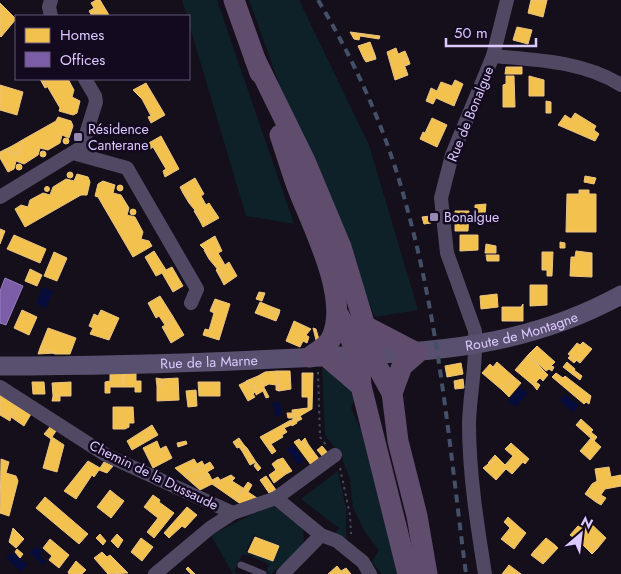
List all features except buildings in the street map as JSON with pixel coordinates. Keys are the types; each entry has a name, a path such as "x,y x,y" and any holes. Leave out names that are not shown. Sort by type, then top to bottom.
{"main road":[{"path":"234,0 297,185 362,344 384,421 398,441"},
{"path":"255,59 305,161 338,238 366,326 361,386 408,574"},
{"path":"328,264 338,314 353,340 380,374 392,393 398,441 417,516 427,574"},
{"name":"Route de Montagne","path":"417,353 526,335 548,328 621,295"},
{"path":"338,314 332,338 318,357 361,386"},
{"path":"366,326 417,353 402,366 392,393"},
{"name":"Rue de la Marne","path":"0,366 230,362 417,353"}],"street":[{"path":"51,0 49,7 52,15"},
{"name":"Rue de Bonalgue","path":"485,574 474,506 470,423 476,344 474,325 447,253 441,198 452,154 493,56 507,0"},
{"path":"493,56 562,63 598,73 621,85"},
{"path":"0,197 74,153 84,144 96,102 95,96 86,80"},
{"path":"74,153 127,168 197,289 191,303"},
{"name":"Chemin de la Dussaude","path":"0,387 106,455 233,513"},
{"path":"155,574 210,528 233,513 276,498 335,455"},
{"path":"276,498 321,535 337,541 363,562 370,574"},
{"path":"284,574 321,535"}],"lane":[{"path":"241,565 263,574"}],"shaded area":[{"path":"182,0 217,0 294,224 246,216 190,27 190,15 186,15"},
{"path":"249,0 299,0 369,145 418,310 375,317 280,86"},
{"path":"43,287 53,291 46,308 36,304"},
{"path":"322,368 330,372 341,384 347,382 355,399 351,408 359,426 368,428 403,574 382,574 372,562 379,550 365,532 353,508 350,480 341,455 325,435"},
{"path":"520,387 528,393 516,407 508,401"},
{"path":"566,395 579,406 573,412 561,402 561,397"},
{"path":"273,402 280,402 282,415 275,417"},
{"path":"293,445 304,461 298,465 287,449"},
{"path":"338,471 346,509 346,545 332,536 339,528 301,499"},
{"path":"272,504 303,529 304,546 271,574 266,572 269,564 252,557 253,553 274,561 279,546 254,535 246,551 251,554 250,556 242,554 234,572 239,574 233,574 211,535"},
{"path":"38,546 42,550 40,556 46,561 43,565 30,552"},
{"path":"12,552 28,565 21,572 6,558"}],"railway":[{"path":"318,0 346,50 370,101 391,154 407,208 428,298 436,344 466,574"}],"place":[{"name":"Résidence Canterane","path":"78,137"},
{"name":"Bonalgue","path":"434,217"}]}
